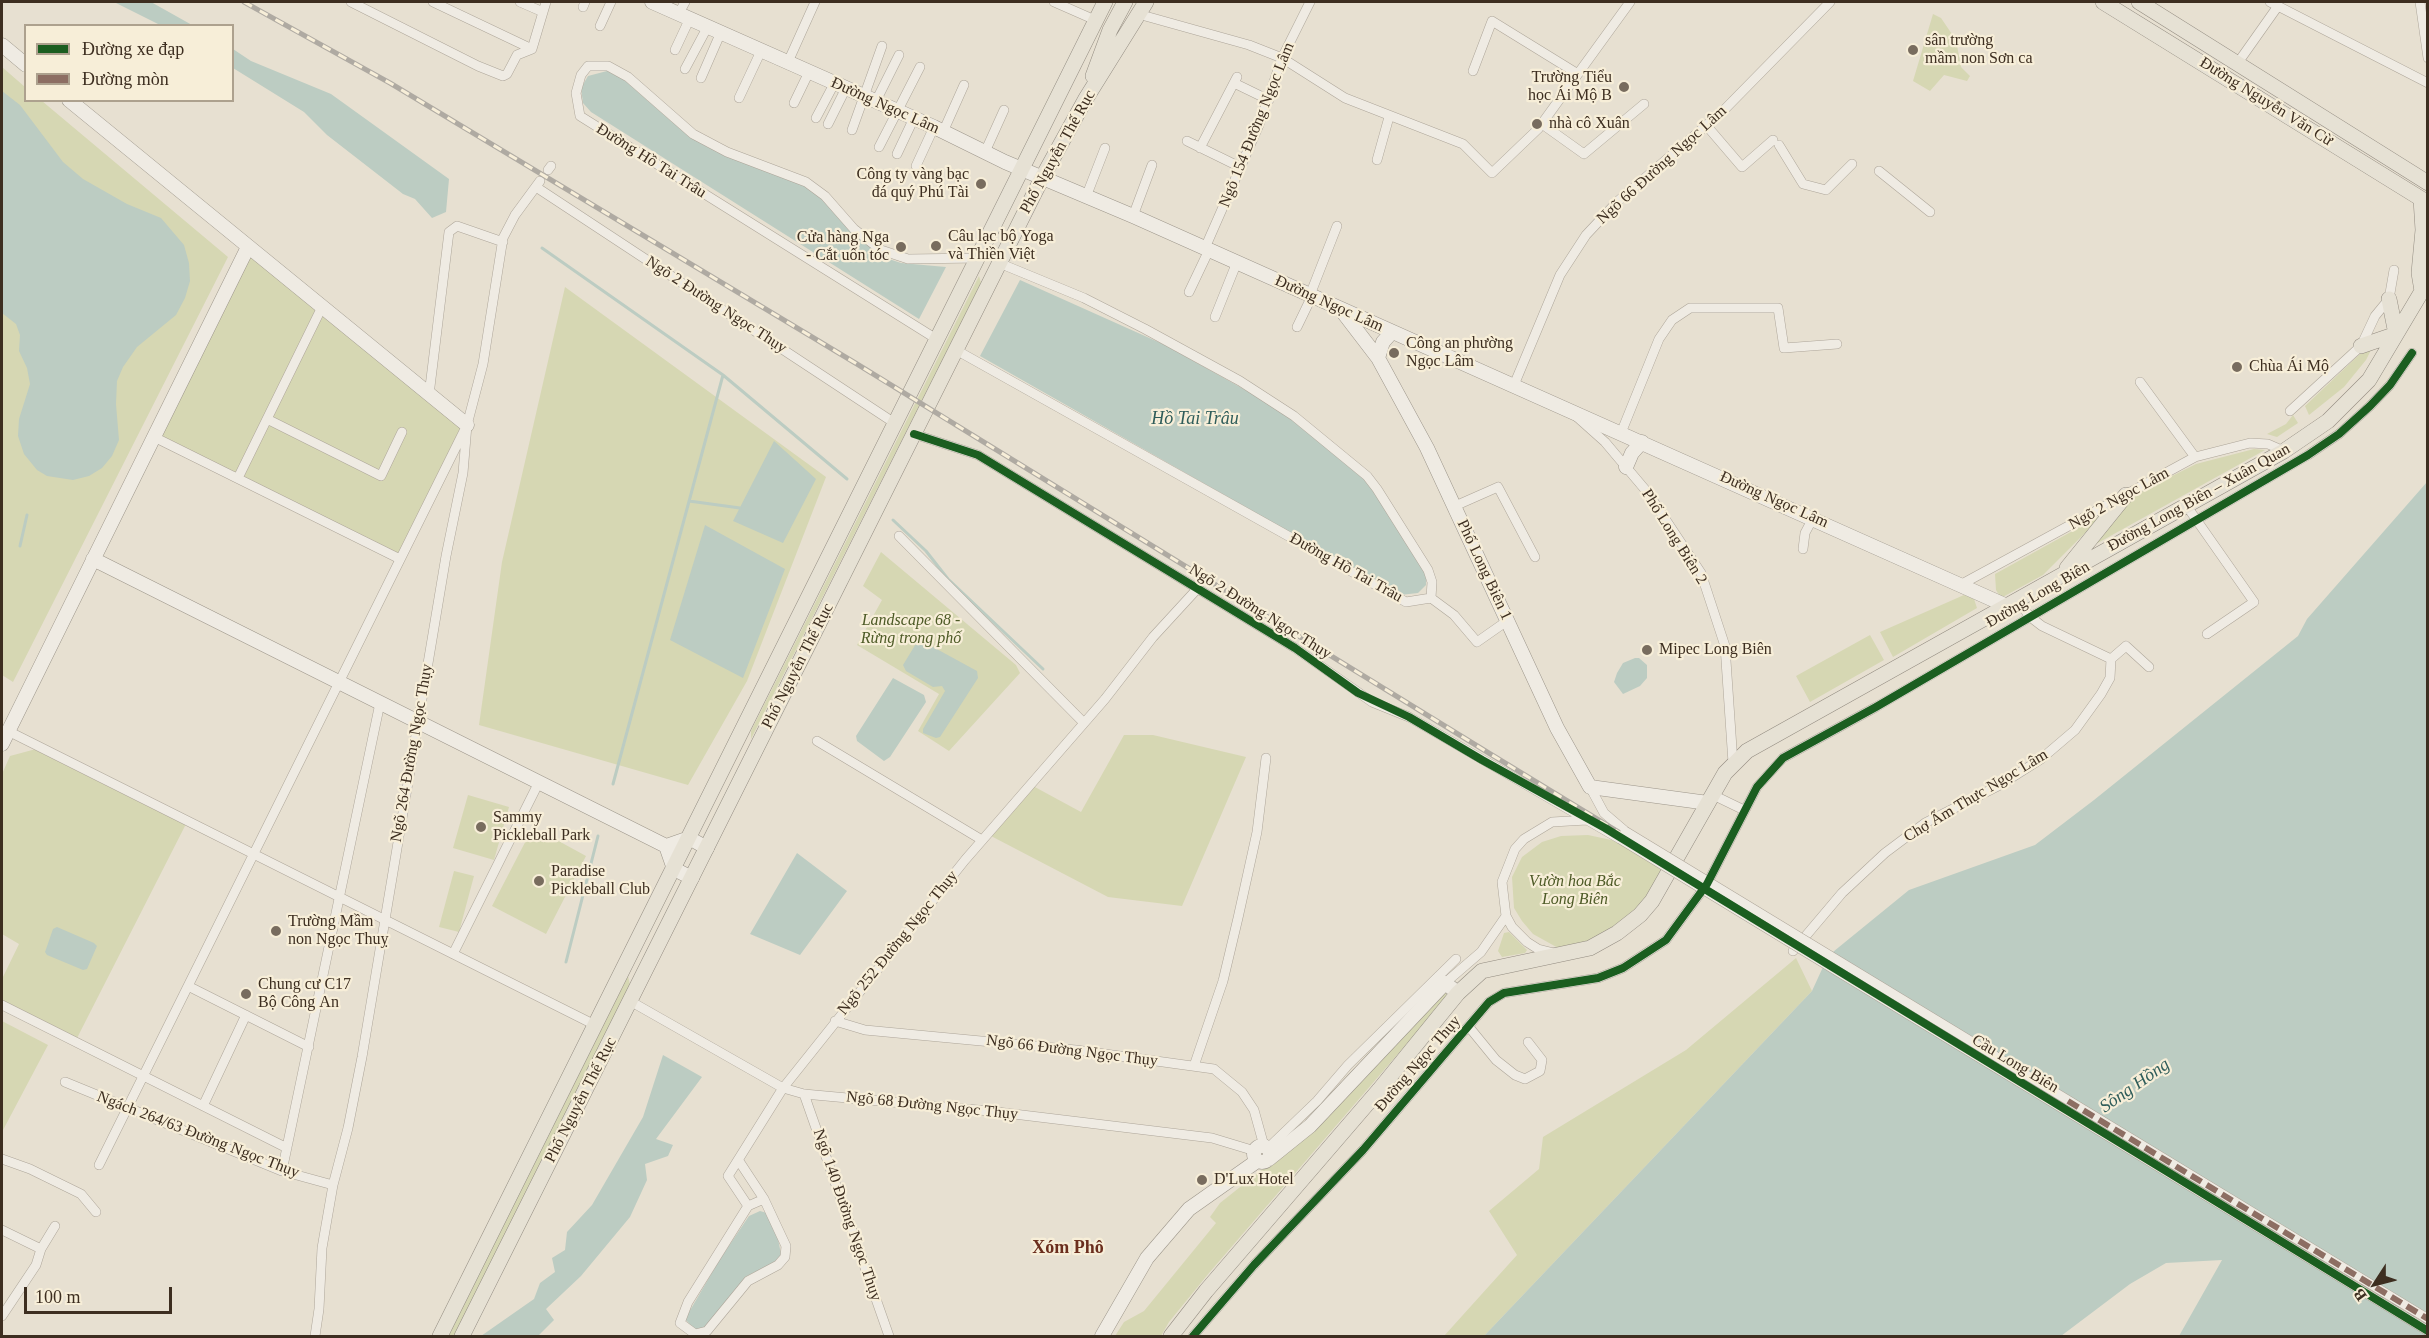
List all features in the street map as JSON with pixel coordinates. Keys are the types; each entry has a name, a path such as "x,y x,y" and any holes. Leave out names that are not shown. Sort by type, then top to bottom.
{"main road":[{"name":"Phố Nguyễn Thế Rục","path":"440,1336 1105,2"},
{"path":"1085,100 1110,30 1125,2"},
{"name":"Đường Nguyễn Văn Cừ","path":"2103,2 2424,201"},
{"name":"Đường Nguyễn Văn Cừ","path":"2139,2 2426,181"},
{"name":"Phố Nguyễn Thế Rục","path":"462,1336 1042,178 1085,100 1142,8"},
{"path":"1063,88 1110,30"},
{"path":"2424,201 2424,243 2419,265 2425,291"},
{"name":"Đường Long Biên – Xuân Quan","path":"1563,955 1590,948 1617,933 1640,915 1663,886 1733,763 1762,742 2298,442 2328,421 2358,393 2425,291"},
{"path":"2361,346 2396,334 2389,299"},
{"path":"2061,575 2126,495"},
{"path":"1482,971 1563,955"},
{"name":"Đường Ngọc Thụy","path":"1171,1336 1206,1291 1379,1090 1452,988 1482,971"}],"street":[{"path":"351,2 478,66 503,76 507,74 517,55 532,49"},
{"path":"433,2 532,49"},
{"path":"520,2 543,12"},
{"path":"532,49 546,2"},
{"path":"600,26 611,2"},
{"name":"Đường Ngọc Lâm","path":"652,2 685,11 708,26 761,51 914,118 1023,170 1133,216 1962,584 2013,603"},
{"path":"788,62 815,2"},
{"path":"1054,2 1095,20"},
{"name":"Ngõ 154 Đường Ngọc Lâm","path":"1189,292 1269,100 1282,58 1310,2"},
{"path":"1142,8 1282,58 1345,98 1389,117 1420,125 1463,144 1492,173 1542,124 1630,2"},
{"name":"Ngõ 66 Đường Ngọc Lâm","path":"1514,385 1560,275 1586,235 1618,201 1706,124 1830,2"},
{"path":"2420,2 2427,58"},
{"path":"2237,64 2274,4 2427,83"},
{"path":"675,50 685,11"},
{"path":"1473,71 1492,21 1578,74"},
{"path":"685,69 708,26"},
{"path":"701,78 721,32"},
{"path":"2,45 24,63"},
{"path":"870,99 882,46"},
{"path":"739,98 761,51"},
{"path":"852,130 899,55"},
{"name":"Đường Hồ Tai Trâu","path":"938,340 580,116 576,93 581,75 588,66 608,66 628,77 693,134 728,152 806,182 825,196 855,229 881,250 908,259 979,258"},
{"path":"879,147 920,67"},
{"path":"794,103 809,72"},
{"path":"1200,148 1236,80 1269,100"},
{"path":"916,166 964,85"},
{"path":"816,118 840,86"},
{"path":"828,124 840,86"},
{"path":"71,102 466,425 99,1165"},
{"path":"1542,124 1584,153 1644,104"},
{"path":"985,152 1004,110"},
{"path":"1377,160 1389,117"},
{"path":"897,154 914,118"},
{"path":"1706,124 1742,167 1776,143 1803,184 1826,190 1852,164"},
{"path":"1187,141 1240,168"},
{"path":"1086,197 1105,148"},
{"path":"1133,216 1152,165"},
{"path":"1880,171 1930,213"},
{"name":"Ngõ 264 Đường Ngọc Thụy","path":"315,1336 319,1309 322,1248 333,1185 348,1128 463,472 466,425 483,364 506,228 538,184"},
{"name":"Ngõ 2 Đường Ngọc Thụy","path":"538,184 896,424"},
{"path":"429,395 449,232 457,226 502,242"},
{"path":"1297,327 1337,226"},
{"path":"2,744 248,247"},
{"path":"1215,317 1237,262"},
{"path":"999,263 1084,298 1145,329 1240,381 1294,416 1372,482 1428,570 1432,582 1431,598 1454,615 1477,642 1508,621"},
{"path":"2290,411 2361,346 2375,316 2389,299 2394,270"},
{"path":"238,478 322,307"},
{"path":"1621,433 1659,339 1680,312 1690,308 1778,308 1784,348 1838,344"},
{"name":"Phố Long Biên 1","path":"1341,309 1378,358 1427,448 1557,728 1604,813 1623,835"},
{"path":"1378,358 1383,342 1392,332"},
{"name":"Đường Hồ Tai Trâu","path":"956,350 1406,602 1431,598"},
{"name":"Đường Long Biên","path":"1707,884 1744,810 1764,776 1783,758 1876,707 2308,455 2339,434 2370,406 2390,385 2412,353"},
{"path":"2139,382 2195,457"},
{"name":"Phố Long Biên 2","path":"1568,409 1605,442 1626,467 1660,510 1701,573 1725,646 1733,763"},
{"path":"267,419 381,476 402,432"},
{"name":"Ngõ 2 Đường Ngọc Thụy","path":"914,434 978,455 1295,648 1372,702 1409,717 1589,820"},
{"path":"154,437 400,560"},
{"path":"1626,467 1632,453 1642,442"},
{"path":"2298,442 2308,455"},
{"name":"Ngõ 2 Ngọc Lâm","path":"1962,584 2195,457 2250,443 2268,444 2284,451"},
{"path":"1455,506 1498,487 1535,557"},
{"path":"2186,504 2254,602 2207,634"},
{"path":"1803,549 1805,534 1813,518"},
{"path":"900,536 1083,722"},
{"path":"93,559 666,846 674,868 692,878"},
{"name":"Ngõ 252 Đường Ngọc Thụy","path":"748,1206 728,1176 783,1088 982,840 1105,699 1153,637 1198,588"},
{"path":"2013,603 2042,626 2111,659 2126,646 2149,667"},
{"name":"Chợ Ẩm Thực Ngọc Lâm","path":"1793,951 1842,892 1903,839 1945,812 2009,780 2060,744 2075,730 2101,694 2110,678 2111,659"},
{"path":"282,1171 380,703"},
{"path":"8,731 596,1025"},
{"path":"817,741 982,840"},
{"path":"1194,1066 1223,981 1238,918 1257,832 1266,758"},
{"path":"453,954 539,783"},
{"path":"1590,787 1711,799 1744,810"},
{"path":"1563,955 1538,949 1527,942 1506,916 1502,882 1515,849 1524,839 1552,822 1589,820"},
{"name":"Cầu Long Biên","path":"1589,820 1623,835 2427,1319"},
{"name":"Cầu Long Biên","path":"1623,835 2427,1331"},
{"path":"666,846 689,838 707,848"},
{"name":"Đường Ngọc Thụy","path":"1193,1336 1254,1265 1363,1150 1404,1098 1469,1028 1489,1002 1504,993 1598,978 1646,955 1666,940 1707,884"},
{"name":"Đường Ngọc Thụy","path":"1102,1336 1147,1258 1190,1209 1263,1153 1310,1126 1452,988 1506,916"},
{"path":"1481,952 1482,971"},
{"path":"1263,1153 1317,1101 1348,1065 1456,959"},
{"path":"188,986 309,1047"},
{"name":"Ngõ 68 Đường Ngọc Thụy","path":"630,1001 783,1088 804,1094 989,1111 1212,1138 1263,1153"},
{"path":"2,1005 287,1148"},
{"path":"203,1106 246,1015"},
{"name":"Ngõ 66 Đường Ngọc Thụy","path":"835,1021 865,1030 1052,1047 1214,1069 1242,1092 1254,1110 1263,1153"},
{"path":"1469,1028 1496,1060 1515,1075 1525,1079 1540,1071 1542,1060 1528,1042"},
{"name":"Ngách 264/63 Đường Ngọc Thụy","path":"64,1082 282,1171 333,1185"},
{"name":"Ngõ 140 Đường Ngọc Thụy","path":"804,1094 889,1336"},
{"path":"2,1159 30,1169 81,1194 96,1212"},
{"path":"739,1161 764,1199 786,1246 785,1257 778,1265 748,1281 707,1331 695,1334 680,1323 688,1302 748,1206 764,1199"},
{"path":"2,1316 36,1264 41,1249 55,1226"},
{"path":"2,1230 41,1249"}],"green space":[{"path":"1933,14 1941,18 1956,40 1961,67 1970,76 1967,81 1944,75 1930,91 1913,81"},
{"path":"2,67 24,86 24,102 43,102 228,257 13,682 2,675"},
{"path":"248,247 467,425 400,559 154,437"},
{"path":"979,276 981,283 751,739 751,731"},
{"path":"565,287 826,477 747,681 688,785 479,725 502,562"},
{"path":"2372,348 2366,360 2344,387 2309,415 2305,406 2361,353"},
{"path":"2293,415 2298,423 2277,437 2267,434 2286,424"},
{"path":"2254,449 2265,450 2087,549 2138,493 2196,464"},
{"path":"2105,513 2043,575 2001,598 1996,590 1995,574"},
{"name":"Landscape 68 - Rừng trong phố","path":"881,552 1016,665 1020,673 949,751 918,731 939,694 857,645 882,600 863,586"},
{"path":"1964,595 1974,599 1977,608 1893,657 1880,632"},
{"path":"1870,635 1884,660 1810,702 1796,676"},
{"path":"1124,735 1153,735 1246,757 1182,906 1108,897 991,836 1033,786 1081,812"},
{"path":"36,749 186,824 75,1042 2,1005 2,979 19,944 2,934 2,774 10,756"},
{"name":"Sammy Pickleball Park","path":"468,795 509,807 494,860 453,848"},
{"name":"Paradise Pickleball Club","path":"533,827 586,856 546,934 492,906"},
{"name":"Vườn hoa Bắc Long Biên","path":"1588,835 1616,841 1666,872 1617,933 1560,949 1533,934 1522,921 1514,908 1512,877 1522,857 1542,842 1561,836"},
{"name":"Sammy Pickleball Park","path":"454,871 474,876 459,932 439,927"},
{"path":"1509,932 1527,950 1525,953 1502,957 1498,951 1504,933"},
{"path":"1796,958 1812,991 1484,1336 1444,1336 1517,1255 1489,1211 1539,1169 1543,1137 1686,1050"},
{"path":"628,976 630,985 454,1336 448,1336"},
{"path":"1446,992 1447,997 1209,1273 1169,1322 1161,1336 1115,1336 1124,1322 1144,1311 1216,1223 1210,1217 1220,1203 1288,1149"},
{"path":"2,1021 48,1045 2,1132"}],"water":[{"path":"114,2 151,2 190,24 158,24"},
{"path":"234,50 251,61 331,94 449,179 446,212 432,218 415,199 403,194 327,135 304,112 234,69"},
{"path":"607,71 622,78 671,121 701,142 816,191 886,258 901,263 946,267 919,319 591,112 583,103 581,88 588,76"},
{"path":"2,91 20,105 63,162 83,179 127,204 161,218 184,245 189,263 190,281 185,298 176,315 137,347 123,367 117,381 119,440 112,456 102,468 89,476 73,480 47,476 37,470 24,454 18,436 19,419 30,384 27,368 19,351 20,335 16,324 2,313"},
{"name":"Hồ Tai Trâu","path":"1020,280 1165,345 1281,410 1372,486 1426,573 1426,585 1418,593 1400,595 980,356"},
{"path":"774,441 816,479 783,543 733,521"},
{"name":"Sông Hồng","path":"2427,482 2427,1336 2179,1336 2222,1260 2166,1263 2130,1284 2061,1336 1484,1336 1812,991 1828,956 1909,890 2035,845 2094,800 2298,636 2307,619"},
{"path":"705,525 785,569 743,678 670,640"},
{"path":"922,641 977,671 978,678 940,737 936,738 923,733 923,729 945,691 942,686 933,687 906,671 903,665 917,642"},
{"path":"1639,658 1647,665 1647,678 1640,686 1623,694 1614,682 1617,673 1623,663"},
{"path":"893,678 924,695 926,702 890,757 884,761 857,741 856,736"},
{"path":"797,853 847,891 800,955 750,934"},
{"path":"57,927 97,946 87,969 83,970 47,955 45,952 53,929"},
{"path":"663,1055 702,1077 656,1139 673,1145 668,1156 645,1164 647,1180 630,1217 581,1276 546,1309 554,1320 538,1336 481,1336 534,1299 540,1283 555,1272 552,1258 565,1250 567,1232 592,1205 643,1117"},
{"path":"760,1211 767,1213 778,1239 781,1254 777,1261 745,1277 711,1324 698,1330 694,1329 685,1319 720,1259 749,1216"}],"waterway":[{"path":"542,248 723,375 847,479"},
{"path":"613,784 723,375"},
{"path":"689,501 740,508"},
{"path":"20,546 27,515"},
{"path":"893,520 926,551 948,579 1043,669"},
{"path":"566,962 598,836"}],"railway":[{"path":"244,2 390,83 857,364 1492,755 2428,1325"}],"marked path":[{"path":"2068,1101 2428,1319"}],"cycle path":[{"path":"1193,1336 1254,1265 1363,1150 1489,1002 1504,993 1598,978 1623,968 1666,940 1707,884 1757,787 1783,758 1876,707 2308,455 2339,434 2370,406 2390,385 2412,353"},
{"path":"914,434 978,455 1295,648 1358,693 1409,717 1605,828 2428,1331"}],"place":[{"name":"sân trường mầm non Sơn ca","path":"1913,50"},
{"name":"Trường Tiểu học Ái Mộ B","path":"1624,87"},
{"name":"nhà cô Xuân","path":"1537,124"},
{"name":"Công ty vàng bạc đá quý Phú Tài","path":"981,184"},
{"name":"Câu lạc bộ Yoga và Thiền Việt","path":"936,246"},
{"name":"Cửa hàng Nga - Cắt uốn tóc","path":"901,247"},
{"name":"Công an phường Ngọc Lâm","path":"1394,353"},
{"name":"Chùa Ái Mộ","path":"2237,367"},
{"name":"Mipec Long Biên","path":"1647,650"},
{"name":"Sammy Pickleball Park","path":"481,827"},
{"name":"Paradise Pickleball Club","path":"539,881"},
{"name":"Trường Mầm non Ngọc Thuỵ","path":"276,931"},
{"name":"Chung cư C17 Bộ Công An","path":"246,994"},
{"name":"D'Lux Hotel","path":"1202,1180"}],"district":[{"name":"Xóm Phô","path":"1068,1248"}]}
